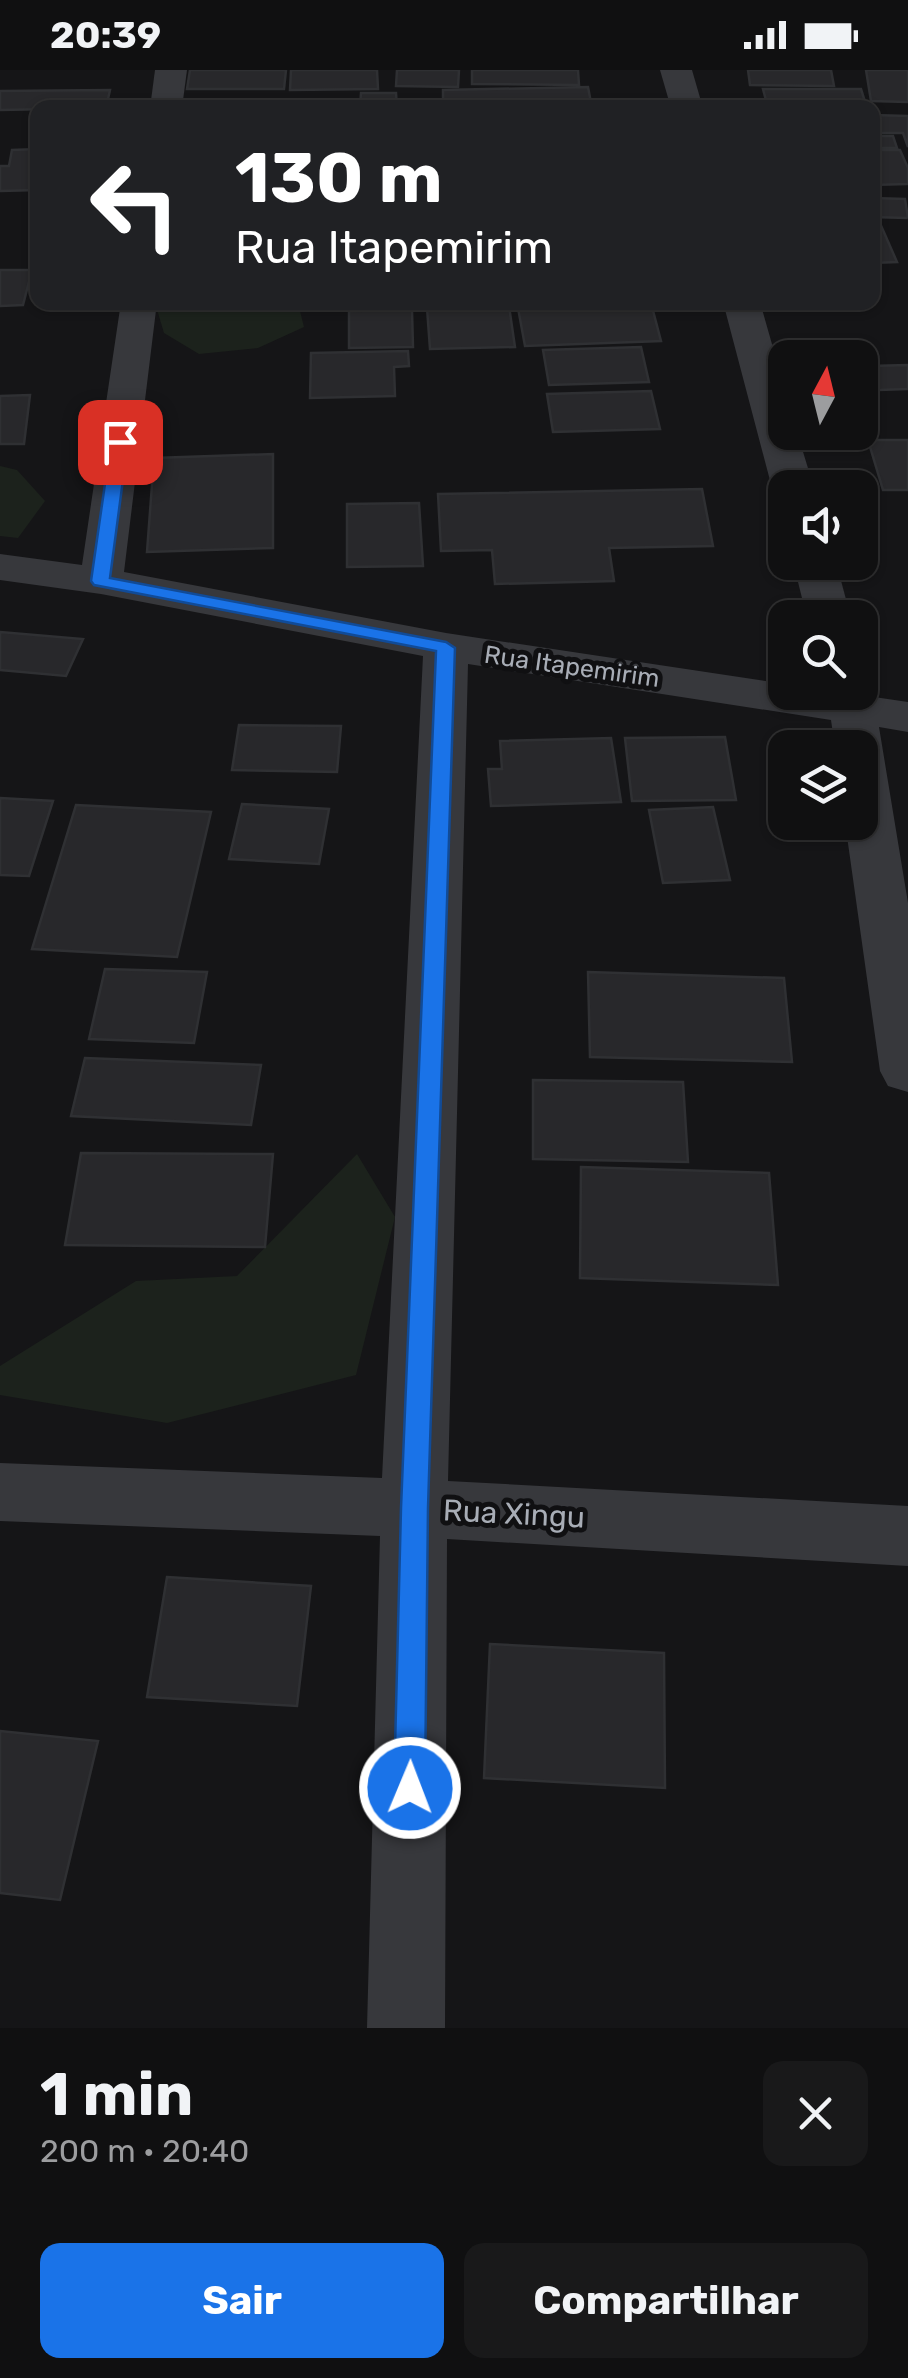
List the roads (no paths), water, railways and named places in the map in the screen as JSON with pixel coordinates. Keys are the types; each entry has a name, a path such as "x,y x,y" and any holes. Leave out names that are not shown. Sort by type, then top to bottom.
{"street":[{"path":"167,100 171,70"},
{"path":"676,70 685,100"},
{"path":"100,581 138,310"},
{"path":"744,310 788,470"},
{"name":"Rua Itapemirim","path":"0,568 100,581 446,648 768,689"},
{"path":"406,2028 414,1508 446,648"},
{"name":"Rua Itapemirim","path":"878,707 908,716"},
{"path":"854,710 908,1071"},
{"name":"Rua Xingu","path":"0,1492 414,1508 908,1536"}]}
